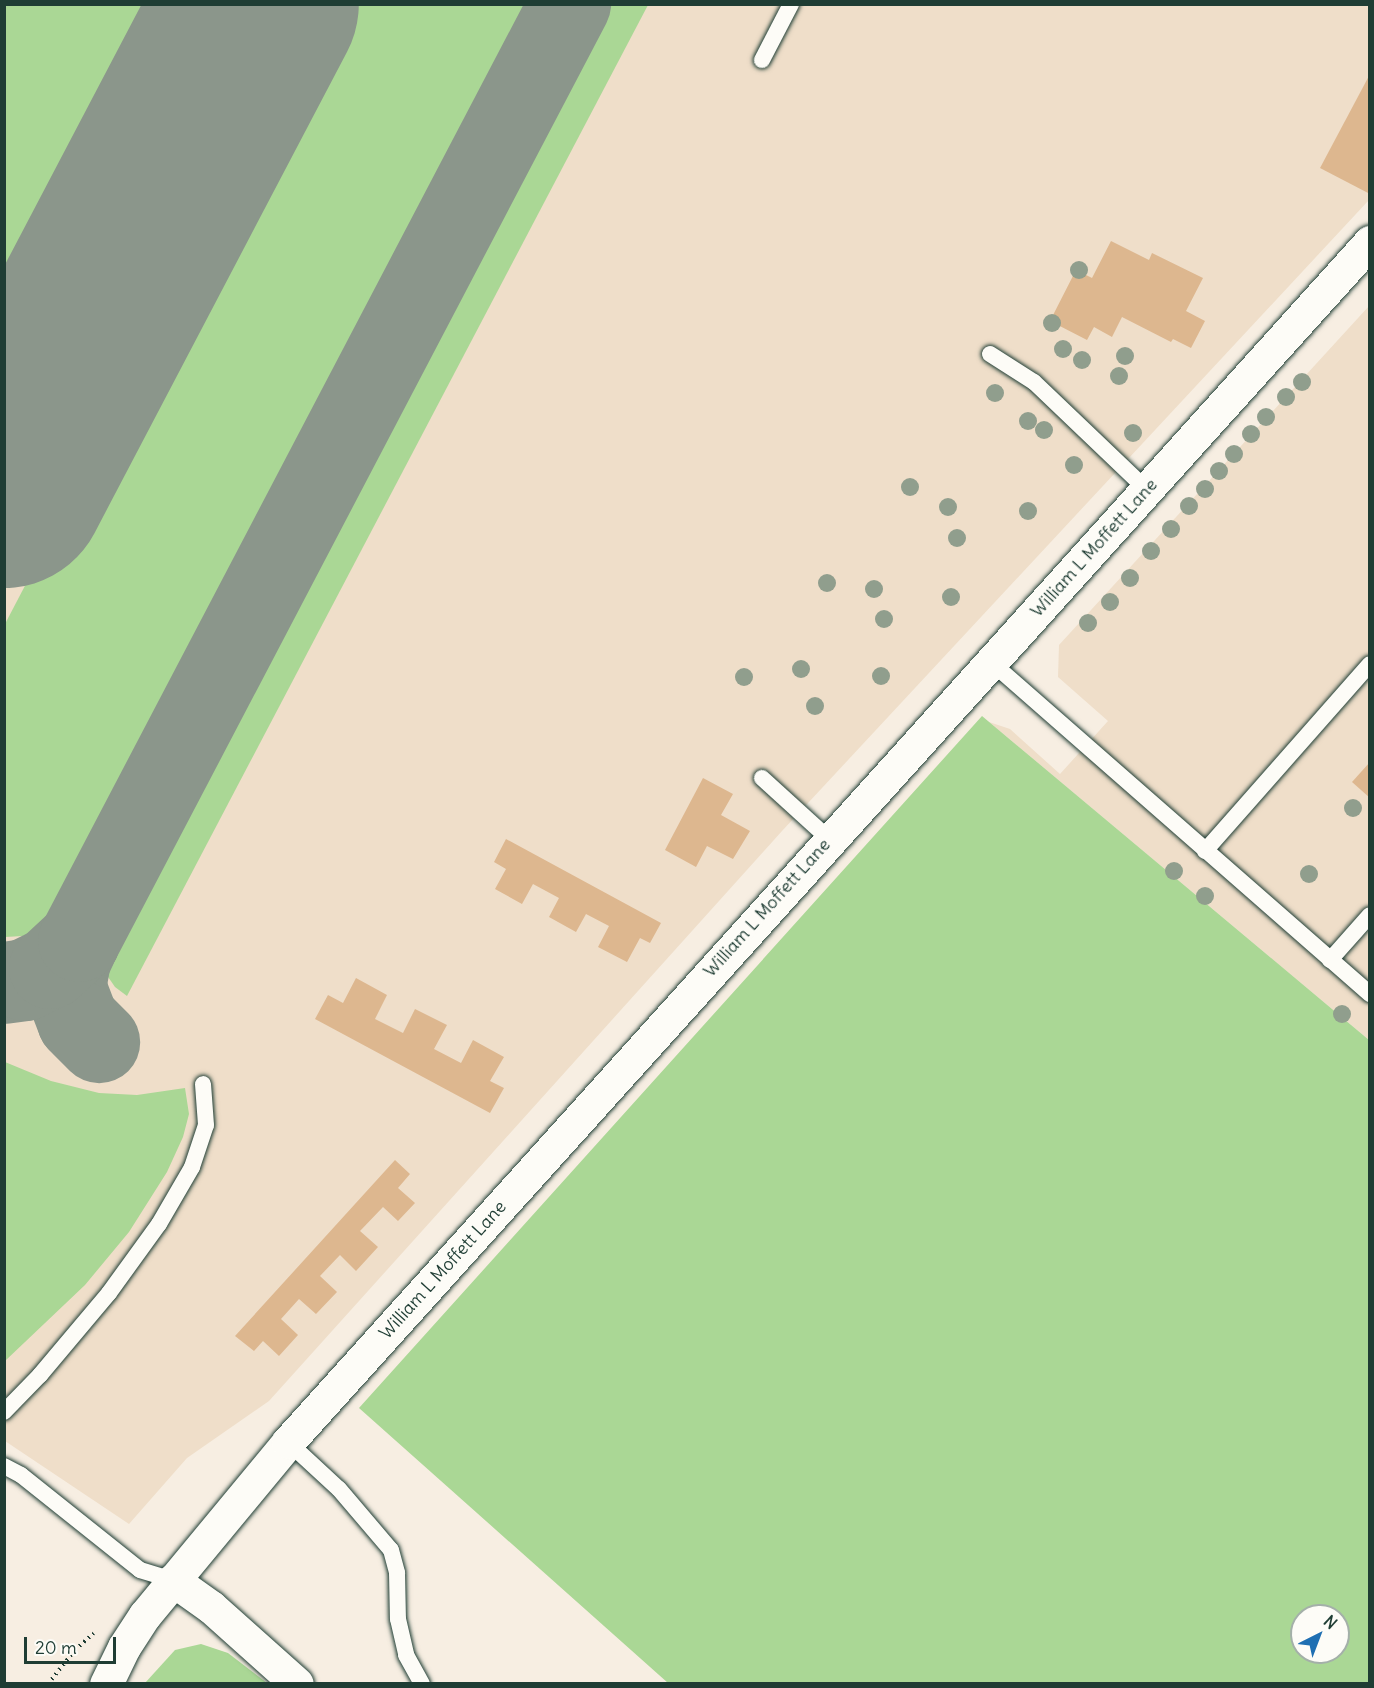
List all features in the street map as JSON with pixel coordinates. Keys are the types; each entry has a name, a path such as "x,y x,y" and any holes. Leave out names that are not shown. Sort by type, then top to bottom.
{"street":[{"name":"William L Moffett Lane","path":"106,1683 134,1631 288,1442 829,839 1370,242"},
{"path":"173,1581 211,1607 297,1683"}],"lane":[{"path":"762,60 791,4"},
{"path":"990,354 1034,382 1146,489"},
{"path":"991,662 1370,994"},
{"path":"1205,850 1370,664"},
{"path":"762,778 829,839"},
{"path":"1330,960 1370,915"},
{"path":"4,1412 40,1375 109,1293 159,1224 192,1167 206,1125 203,1084"},
{"path":"288,1442 351,1501 391,1550 397,1573 398,1619 406,1655 422,1683"},
{"path":"4,1466 21,1475 140,1570 173,1581"}],"shaded area":[{"path":"4,5 1369,5 1369,200 782,831 269,1401 187,1458 129,1524 5,1441"},
{"path":"1369,306 1369,1040 989,722 1010,729 1060,774 1108,721 1058,677 1059,645"}],"green space":[{"path":"329,4 537,5 62,910 47,926 37,931 23,936 5,937 5,624"},
{"path":"602,4 648,5 127,996 115,987 106,974 104,957 109,943"},
{"path":"4,5 198,5 5,373"},
{"path":"982,716 1369,1040 1369,1683 668,1683 359,1408"},
{"path":"5,1062 51,1081 99,1093 137,1095 185,1088 189,1114 183,1137 167,1172 129,1232 85,1285 5,1361"},
{"path":"201,1644 228,1653 267,1683 145,1683 175,1650"}],"building":[{"path":"1370,74 1370,194 1320,168"},
{"path":"1111,241 1149,260 1152,253 1203,278 1186,311 1205,321 1191,348 1173,339 1171,342 1122,317 1112,337 1094,327 1087,340 1050,321 1076,270 1092,278"},
{"path":"1370,762 1370,798 1352,782"},
{"path":"703,778 733,794 721,815 750,831 733,859 707,846 696,867 665,850"},
{"path":"506,839 661,923 650,943 640,938 627,962 598,947 609,926 586,914 576,932 549,917 559,898 533,884 522,904 495,889 506,869 494,862"},
{"path":"356,978 387,995 375,1019 403,1033 415,1009 447,1025 434,1049 461,1063 473,1040 504,1057 490,1081 504,1088 490,1113 315,1019 328,995 343,1003"},
{"path":"395,1160 410,1174 398,1188 415,1203 398,1221 383,1207 360,1231 378,1247 356,1271 340,1255 320,1276 337,1292 316,1314 299,1299 281,1319 298,1335 279,1356 263,1341 254,1351 235,1336"}],"taxiway":[{"path":"4,983 25,980 50,968 79,941 570,4"},
{"path":"79,941 70,960 65,987 78,1021 99,1042"}],"runway":[{"path":"4,486 257,4"}]}
